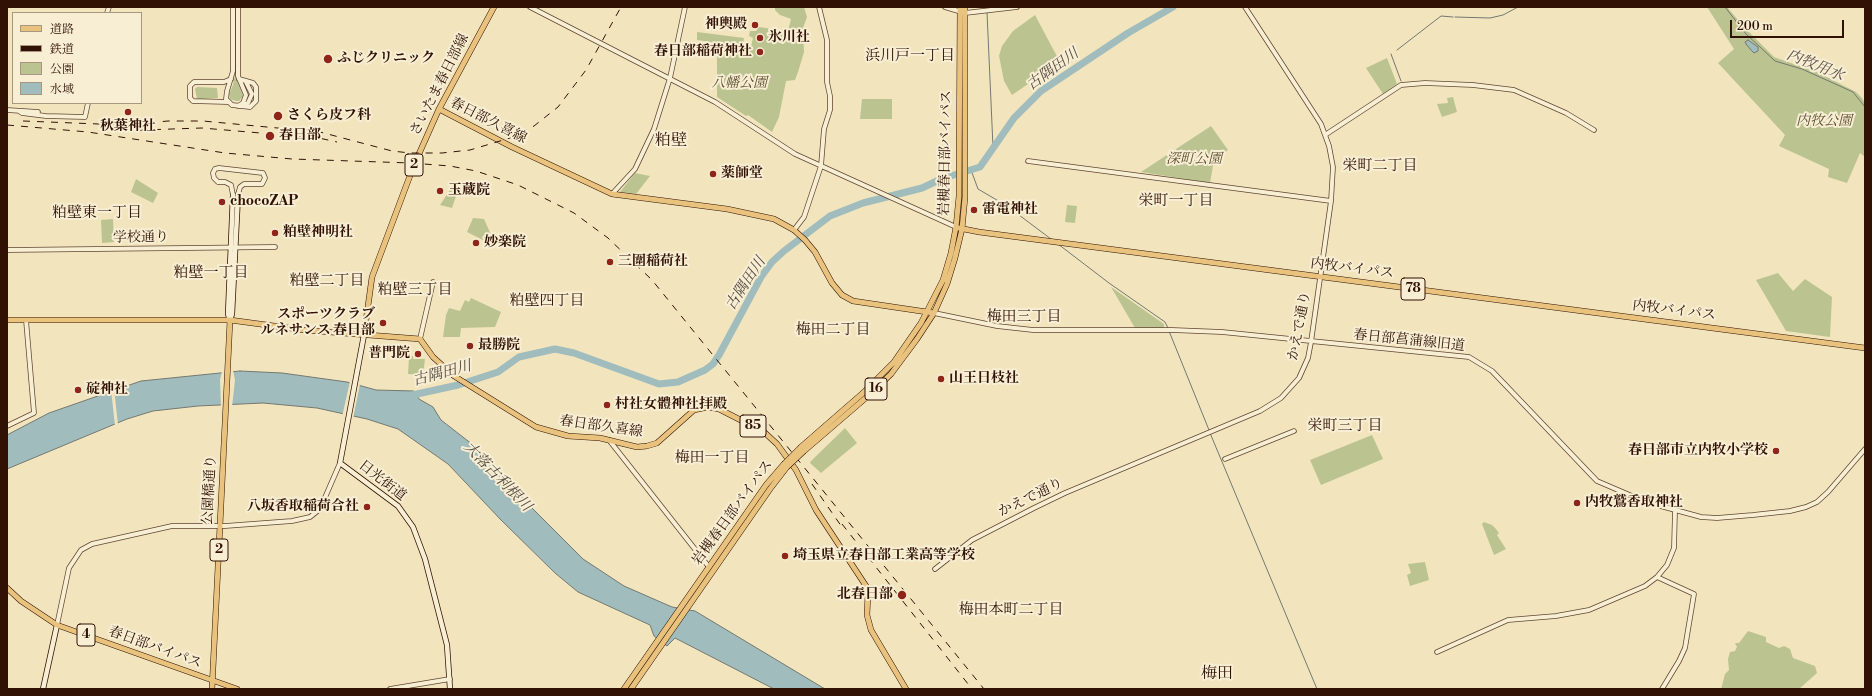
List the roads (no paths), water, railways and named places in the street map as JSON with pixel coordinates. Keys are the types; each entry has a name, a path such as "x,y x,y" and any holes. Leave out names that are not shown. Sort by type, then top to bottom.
{"main road":[{"name":"さいたま春日部線","path":"364,335 372,277 414,165 439,109 494,7"},
{"name":"岩槻春日部バイパス","path":"686,605 709,567 766,485 785,465 876,381 904,349 928,312 947,267 959,228 962,11 965,7"},
{"name":"岩槻春日部バイパス","path":"802,449 868,396 891,374 917,340 934,313 952,270 965,184 966,167 962,11"},
{"name":"春日部久喜線","path":"439,109 512,147 612,194 760,215 774,219 795,230 810,245 838,291 848,298 934,313"},
{"path":"230,320 228,313 236,195"},
{"name":"内牧バイパス","path":"959,228 1865,348"},
{"path":"7,320 230,320 364,335 420,339"},
{"name":"公園橋通り","path":"212,689 230,320"},
{"name":"日光街道","path":"364,335 340,463 398,506 413,527 425,559 447,646 450,689"},
{"name":"春日部久喜線","path":"420,339 437,360 458,378 536,427 549,432 608,440 637,447 653,445 690,412 698,408 708,407 719,409 768,435 796,470 816,510 866,586 868,593 867,615 871,630 906,689"},
{"name":"岩槻春日部バイパス","path":"624,689 658,645 770,489 785,465"},
{"name":"春日部バイパス","path":"7,588 20,601 57,625 213,682 237,689"},
{"path":"43,689 57,625"},
{"name":"岩槻春日部バイパス","path":"631,688 658,645"}],"street":[{"path":"233,7 236,66 246,98 243,103 238,106"},
{"path":"228,102 226,95 236,66 238,7"},
{"path":"530,7 715,102 785,147 820,166 959,228"},
{"path":"612,194 635,169 654,129 670,78 685,7"},
{"path":"795,230 804,217 820,166 824,129 830,103 827,82 827,40 819,7"},
{"path":"945,7 962,11 1017,7"},
{"name":"かえで通り","path":"935,569 972,540 1034,508 1269,407 1286,394 1299,378 1308,358 1311,342 1331,200 1333,167 1325,135 1308,102 1245,7"},
{"path":"231,79 224,82 194,82 190,86 190,98 193,101 228,102 238,106 253,105 257,99 255,84 239,79"},
{"path":"1325,135 1401,85 1419,83 1473,85 1514,90 1566,113 1594,130"},
{"path":"7,110 26,110 49,115 85,117 88,104"},
{"path":"1028,161 1331,200"},
{"path":"219,168 263,173 264,178 262,184 242,185 236,195 231,185 225,182 218,182 214,178 213,173 215,170 219,168"},
{"name":"学校通り","path":"7,250 275,247"},
{"path":"420,339 433,282"},
{"name":"春日部菖蒲線旧道","path":"934,313 966,320 1033,330 1172,330 1229,333 1401,352 1455,355 1477,361 1488,367 1597,481 1623,493 1675,511 1701,517 1717,518 1800,509 1817,502 1828,492 1865,449"},
{"path":"7,426 34,413 26,320"},
{"path":"1225,459 1294,431"},
{"path":"608,440 709,567"},
{"path":"57,625 69,568 81,550 92,544 172,526 220,526 292,521 314,515 320,509 340,463"},
{"path":"1437,652 1508,620 1556,616 1589,610 1645,586 1657,577 1667,565 1674,548 1675,511"},
{"path":"1657,577 1694,594 1685,648 1662,689"},
{"path":"390,689 450,679"}],"water":[{"path":"1748,40 1758,47 1758,51 1754,53 1751,50 1745,42"},
{"name":"大落古利根川","path":"240,371 282,373 347,382 376,390 414,391 419,399 433,407 441,420 477,448 530,506 583,559 624,586 672,607 695,611 825,689 774,689 675,638 667,646 654,636 650,625 578,592 555,573 501,520 448,464 398,429 367,419 317,408 263,403 198,406 153,411 127,419 7,469 7,435 49,413 141,381"}],"waterway":[{"name":"古隅田川","path":"408,396 458,385 498,372 519,357 555,349 574,353 659,384 678,382 705,370 713,364 719,355 761,277 772,262 784,251 830,216 863,203 922,188 941,179 980,167 1014,118 1041,91 1128,33 1173,7"},
{"name":"内牧用水","path":"1455,17 1490,18 1503,15 1518,7"},
{"name":"内牧用水","path":"1725,7 1746,34 1775,61 1802,69 1853,92 1865,107"},
{"path":"987,12 993,147"},
{"name":"内牧用水","path":"1397,50 1441,16 1453,17"},
{"path":"1391,54 1401,81"},
{"path":"971,170 978,189 1007,206 1051,239"},
{"path":"1058,244 1109,283 1165,322 1168,328"},
{"path":"1169,331 1209,430"},
{"path":"1210,433 1317,689"}],"railway":[{"path":"23,121 124,125 168,121 203,121 320,132 392,151 410,153 442,153 470,150 510,138 534,126 558,107 586,70 621,7"},
{"path":"7,125 88,132 225,153 292,159 411,163 450,166 476,171 518,185 574,213 608,238 652,280 984,689"},
{"path":"112,131 202,128 319,138 337,142"},
{"path":"812,484 844,530"},
{"path":"842,524 972,689"}],"place":[{"name":"神輿殿","path":"755,25"},
{"name":"氷川社","path":"760,38"},
{"name":"春日部稲荷神社","path":"760,52"},
{"name":"ふじクリニック","path":"328,59"},
{"name":"秋葉神社","path":"128,112"},
{"name":"さくら皮フ科","path":"278,116"},
{"name":"春日部","path":"270,136"},
{"name":"薬師堂","path":"713,174"},
{"name":"玉蔵院","path":"440,191"},
{"name":"chocoZAP","path":"222,202"},
{"name":"雷電神社","path":"974,210"},
{"name":"粕壁神明社","path":"275,233"},
{"name":"妙楽院","path":"476,243"},
{"name":"三圍稲荷社","path":"610,262"},
{"name":"スポーツクラブ ルネサンス 春日部","path":"383,323"},
{"name":"最勝院","path":"470,346"},
{"name":"普門院","path":"418,354"},
{"name":"山王日枝社","path":"941,379"},
{"name":"碇神社","path":"78,390"},
{"name":"村社女體神社拝殿","path":"607,405"},
{"name":"春日部市立内牧小学校","path":"1776,451"},
{"name":"内牧鷲香取神社","path":"1577,503"},
{"name":"八坂香取稲荷合社","path":"367,507"},
{"name":"埼玉県立春日部工業高等学校","path":"785,556"},
{"name":"北春日部","path":"902,595"}],"district":[{"name":"浜川戸一丁目","path":"910,56"},
{"name":"粕壁","path":"671,141"},
{"name":"栄町二丁目","path":"1380,166"},
{"name":"栄町一丁目","path":"1176,201"},
{"name":"粕壁東一丁目","path":"97,213"},
{"name":"粕壁一丁目","path":"211,273"},
{"name":"粕壁二丁目","path":"327,281"},
{"name":"粕壁三丁目","path":"415,290"},
{"name":"粕壁四丁目","path":"547,301"},
{"name":"梅田三丁目","path":"1024,317"},
{"name":"梅田二丁目","path":"833,330"},
{"name":"栄町三丁目","path":"1345,426"},
{"name":"梅田一丁目","path":"712,458"},
{"name":"梅田本町二丁目","path":"1011,610"},
{"name":"梅田","path":"1217,674"}],"park label":[{"name":"八幡公園","path":"739,84"},
{"name":"内牧公園","path":"1824,122"},
{"name":"深町公園","path":"1194,160"}]}
